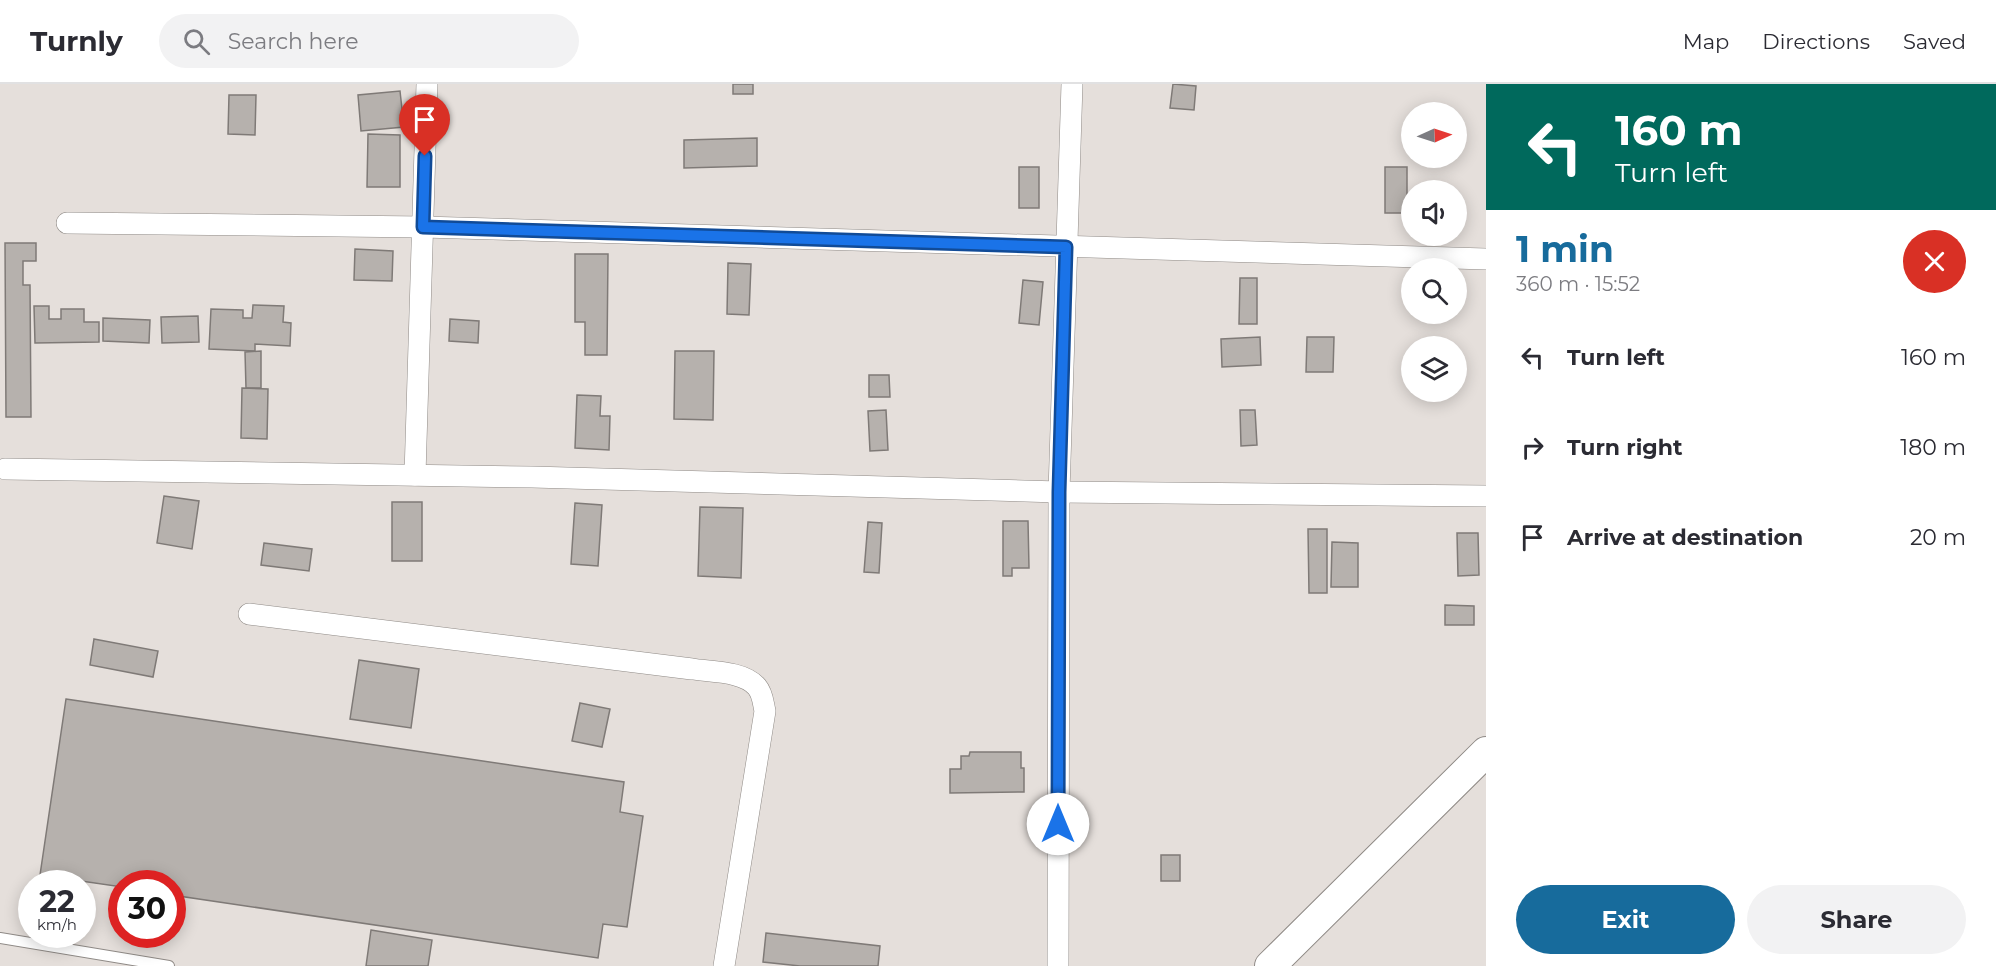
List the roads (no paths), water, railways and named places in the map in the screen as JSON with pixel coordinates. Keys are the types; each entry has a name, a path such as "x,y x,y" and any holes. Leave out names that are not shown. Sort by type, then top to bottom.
{"main road":[{"path":"1270,966 1486,752"}],"street":[{"path":"415,475 427,84"},
{"path":"1058,966 1059,492 1072,84"},
{"path":"67,223 423,227 1486,259"},
{"path":"5,469 415,475 1059,492 1486,496"},
{"path":"249,614 692,669 738,677 757,687 765,711 724,966"}],"lane":[{"path":"0,938 169,966"}]}
